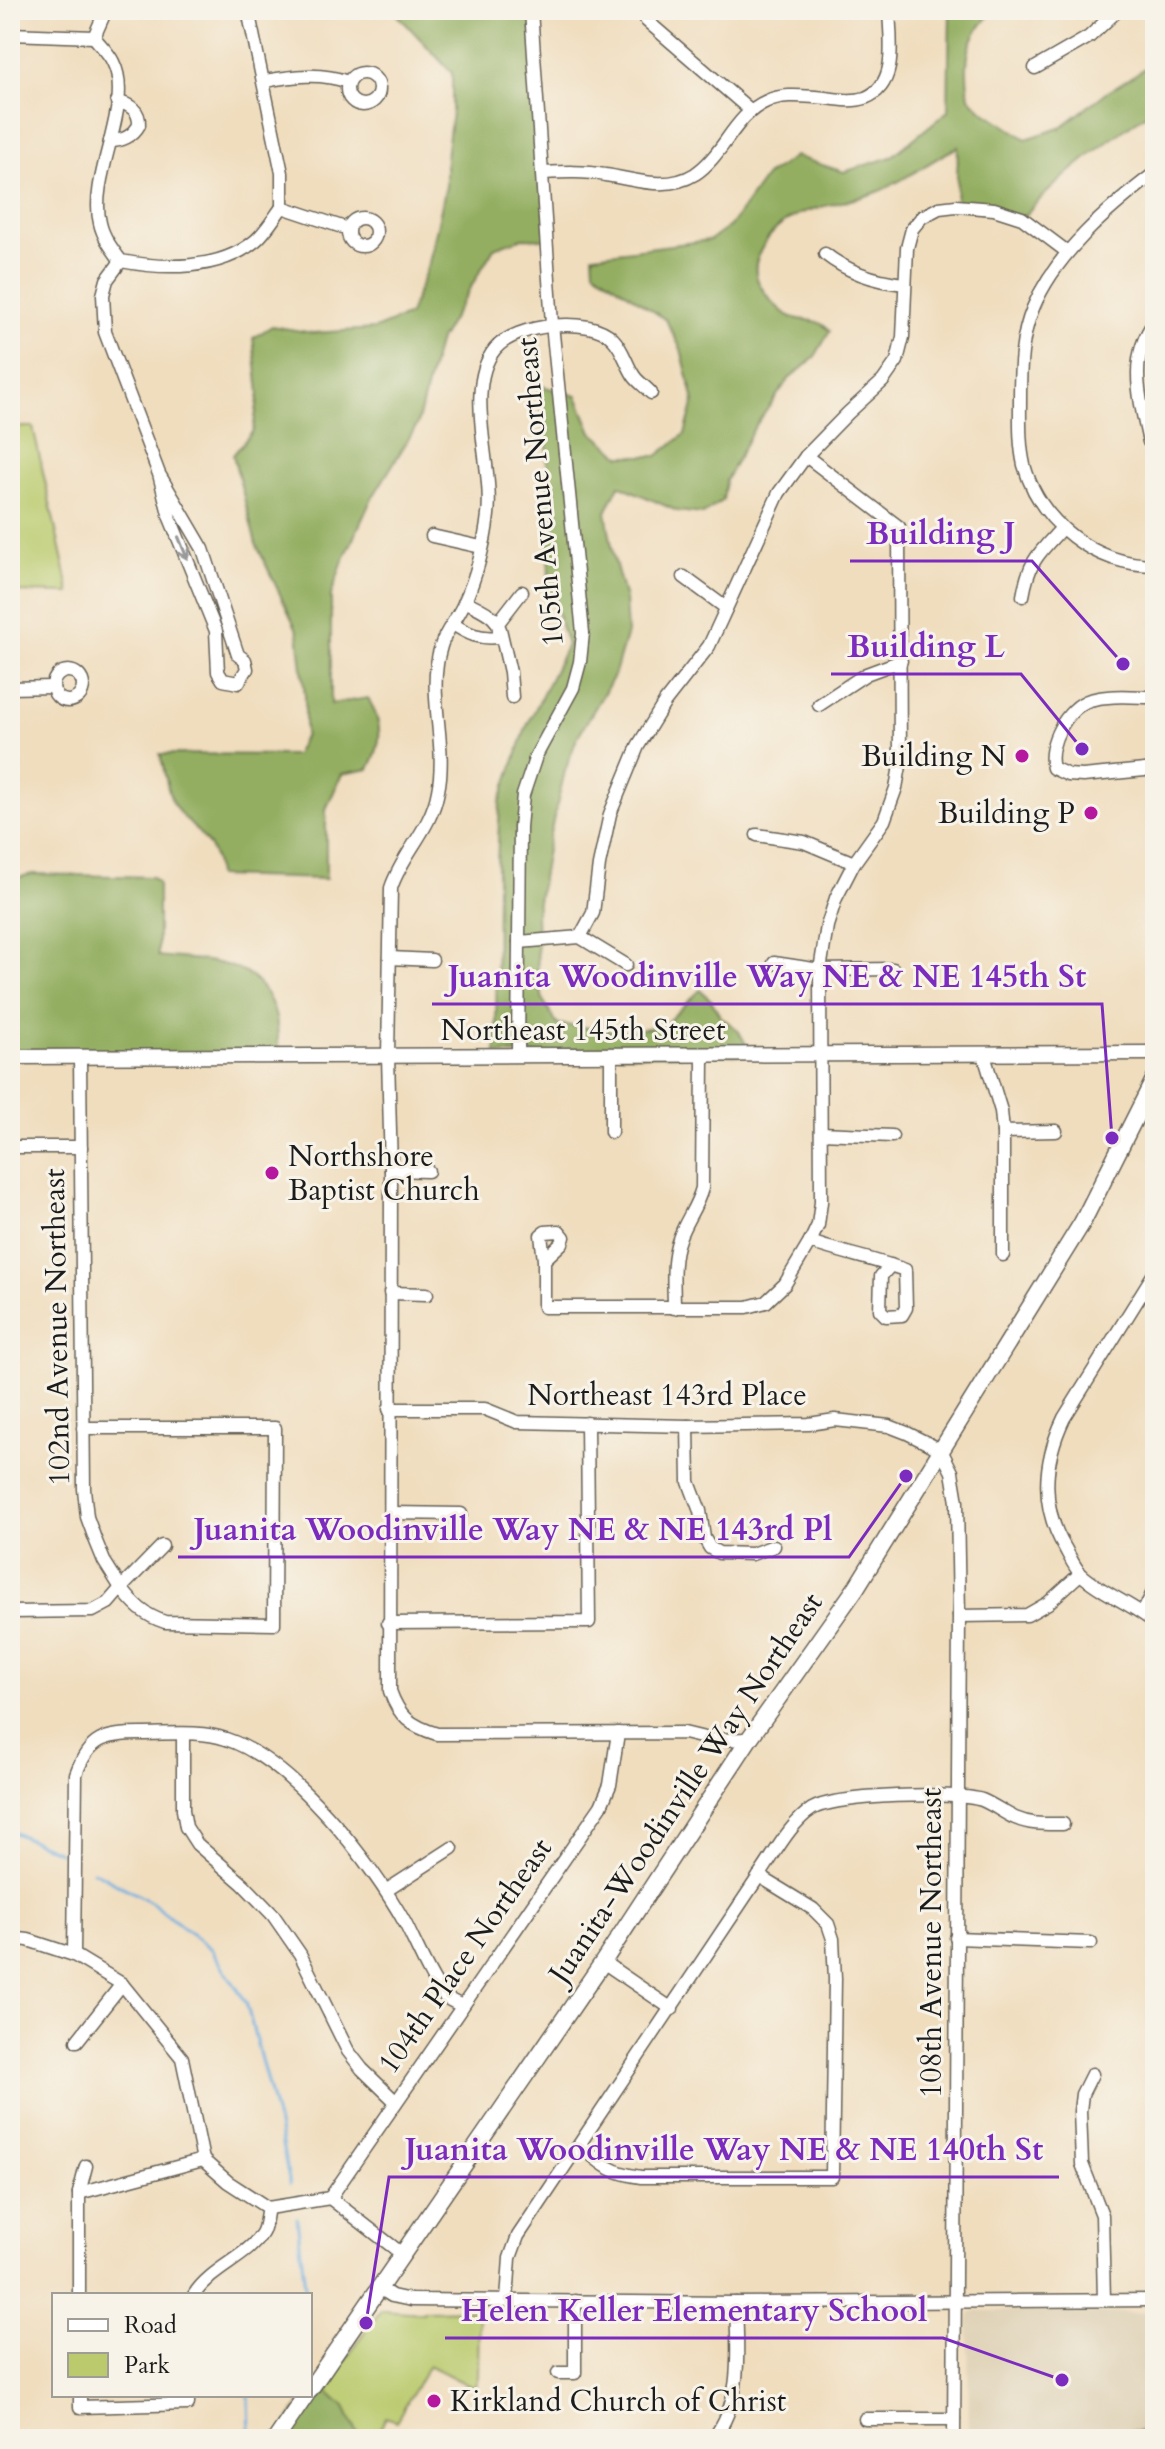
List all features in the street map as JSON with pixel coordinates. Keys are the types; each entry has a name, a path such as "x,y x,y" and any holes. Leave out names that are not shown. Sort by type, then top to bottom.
{"main road":[{"name":"Juanita-Woodinville Way Northeast","path":"312,2386 603,1962 749,1739 856,1588 1082,1223 1155,1078"},
{"path":"281,2432 305,2397"}],"street":[{"path":"94,37 106,10"},
{"path":"10,34 94,37 114,62 118,82 117,102 98,198 99,221 107,241 121,261 168,267 233,255 256,240 282,207 282,173 248,10"},
{"name":"105th Avenue Northeast","path":"518,1054 523,795 536,756 573,688 583,633 552,324 531,10"},
{"path":"640,10 647,21 750,110"},
{"path":"544,173 572,171 666,184 694,175 711,159 750,110 769,99 792,95 848,100 865,98 880,88 886,79 890,63 889,10"},
{"path":"1035,68 1089,37 1118,10"},
{"path":"1147,10 1155,18"},
{"path":"265,81 331,75 348,82"},
{"path":"110,141 130,135 139,125 136,112 117,102"},
{"path":"1155,173 1066,251 1034,305 1025,332 1020,368 1020,431 1023,462 1030,484 1061,529 1082,545 1111,558 1155,565"},
{"path":"282,207 348,229"},
{"path":"580,937 593,913 610,814 638,746 665,702 709,646 779,493 806,456 883,381 897,361 903,337 907,248 912,229 922,217 939,208 994,209 1022,218 1066,251"},
{"path":"825,254 855,273 905,284"},
{"path":"121,261 107,280 103,295 105,332 159,474 170,518 216,631 218,672 223,680 238,683 247,669 245,660 238,655 203,549 159,474"},
{"path":"1149,442 1137,388 1137,364 1142,343 1155,321"},
{"path":"651,393 634,376 624,354 605,332 552,324 512,334 495,348 484,368 480,389 488,514 465,601 442,642 434,687 441,770 438,792 426,826 398,867 391,888 388,1056 391,1170 390,1691 404,1720 437,1734 684,1733 713,1740 749,1739"},
{"path":"544,1260 544,1307 747,1307 766,1302 785,1284 818,1225 821,1202 820,970 827,926 836,898 854,863 884,821 900,766 899,527 806,456"},
{"path":"1023,596 1026,575 1034,557 1061,529"},
{"path":"432,536 481,547"},
{"path":"684,577 726,608"},
{"path":"453,624 468,634 498,637 499,626 522,592"},
{"path":"465,601 488,613 499,626 510,672 512,697"},
{"path":"819,705 866,674 901,661"},
{"path":"10,688 52,687"},
{"path":"1155,697 1100,698 1083,703 1054,740 1050,759 1053,768 1068,775 1155,769"},
{"path":"757,835 804,842 854,863"},
{"path":"519,942 580,937 626,965"},
{"path":"390,958 432,960"},
{"path":"774,963 820,970 893,969"},
{"name":"Northeast 145th Street","path":"10,1057 1155,1053"},
{"path":"984,1055 1001,1111 1003,1132 1003,1255"},
{"path":"611,1056 611,1132"},
{"path":"674,1308 675,1254 679,1239 698,1205 702,1188 703,1056"},
{"name":"102nd Avenue Northeast","path":"80,1057 83,1428 87,1517 104,1561 137,1609 148,1616 165,1622 274,1624 275,1428 83,1428"},
{"path":"1003,1132 1056,1131"},
{"path":"821,1133 892,1136"},
{"path":"10,1147 81,1147"},
{"path":"391,1170 428,1171"},
{"path":"810,1242 856,1258 891,1265"},
{"path":"1155,1272 1064,1418 1054,1439 1047,1467 1047,1501 1054,1529 1080,1574 1155,1623"},
{"path":"390,1293 427,1294"},
{"name":"Northeast 143rd Place","path":"389,1409 485,1409 517,1422 688,1426 809,1424 835,1420 889,1426 941,1450"},
{"path":"388,1623 589,1622 587,1423"},
{"path":"688,1426 689,1482 700,1511 704,1538 710,1548 719,1553 752,1554 774,1546"},
{"name":"108th Avenue Northeast","path":"941,1450 952,1472 957,1502 959,1616 954,2439"},
{"path":"390,1513 461,1514"},
{"path":"10,1612 93,1611 108,1603 162,1546"},
{"path":"959,1616 1027,1615 1048,1603 1080,1574"},
{"path":"1143,1613 1155,1588"},
{"name":"104th Place Northeast","path":"330,2198 601,1806 610,1785 618,1733"},
{"path":"74,1955 76,1774 89,1748 115,1734 210,1734 229,1739 271,1763 330,1819 387,1890 423,1955 436,1986 445,1997 462,2006"},
{"path":"183,1734 183,1810 186,1827 197,1844 273,1915 300,1954 348,2051 396,2102"},
{"path":"507,2300 510,2258 518,2236 759,1876 797,1823 812,1809 849,1799 959,1797 981,1800 1032,1824 1063,1824"},
{"path":"387,1890 452,1848"},
{"path":"580,2145 605,2168 632,2176 832,2177 833,1939 828,1924 813,1909 759,1876"},
{"path":"10,1938 28,1940 74,1955 122,1984 182,2058 203,2160 228,2182 268,2208 330,2198 402,2254"},
{"path":"956,1938 1091,1943"},
{"path":"603,1962 672,2009"},
{"path":"77,2041 122,1984"},
{"path":"1092,2074 1082,2094 1080,2111 1082,2164 1102,2215 1104,2300"},
{"path":"79,2193 203,2160"},
{"path":"79,2293 79,2193 86,2166"},
{"path":"195,2293 204,2280 263,2232 268,2208"},
{"path":"379,2288 392,2296 411,2300 736,2303 1155,2300"},
{"path":"558,2373 575,2373 575,2301"},
{"path":"713,2439 734,2401 736,2303"},
{"path":"80,2401 188,2399"},
{"path":"865,2419 954,2419"}],"shaded area":[{"path":"971,2313 1155,2313 1155,2439 969,2439 968,2320"}],"green space":[{"path":"393,10 538,10 532,28 547,239 522,238 494,248 438,343 417,425 371,500 331,595 331,704 368,698 379,725 379,742 369,769 342,774 326,809 326,879 217,876 208,844 173,803 160,754 295,755 305,735 305,696 298,632 256,544 233,455 253,431 259,393 253,338 272,326 313,333 375,329 409,315 429,263 446,186 452,73"},
{"path":"950,10 995,10 978,29 969,49 969,97 982,110 1026,139 1060,128 1107,92 1155,62 1155,108 1085,159 1022,218 956,206 958,147 877,192 814,209 785,222 773,232 761,250 756,272 768,297 782,311 798,319 816,321 830,331 814,358 788,380 754,428 726,480 723,500 703,514 677,511 619,485 606,512 625,599 627,633 614,676 577,738 565,771 549,838 536,913 538,976 543,1000 557,1024 620,1032 663,1026 700,990 711,1000 720,1016 738,1030 752,1055 496,1054 500,802 526,728 567,645 549,585 547,446 538,385 577,396 592,432 621,456 657,456 685,434 694,401 681,349 666,320 594,270 593,255 710,240 730,226 766,176 795,156 844,172 891,157 948,111"},
{"path":"10,427 33,427 70,593 10,592"},
{"path":"33,874 152,877 158,883 158,956 230,966 259,983 269,998 276,1018 279,1056 10,1057 10,879"},
{"path":"381,2310 423,2313 479,2310 478,2377 474,2388 429,2365 396,2421 386,2417 378,2433 388,2439 360,2439 345,2407 325,2389"},
{"path":"316,2381 345,2407 360,2439 276,2439 305,2397 312,2397 312,2387"},
{"path":"1083,2431 1155,2431 1155,2439 1079,2439"}],"waterway":[{"path":"10,1831 59,1852"},
{"path":"93,1871 151,1902 211,1949 246,2002 290,2184"},
{"path":"297,2218 306,2293"},
{"path":"249,2397 250,2438"}],"place":[{"name":"Building J","path":"1123,664"},
{"name":"Building L","path":"1082,749"},
{"name":"Building N","path":"1022,756"},
{"name":"Building P","path":"1091,813"},
{"name":"Juanita Woodinville Way NE & NE 145th St","path":"1112,1138"},
{"name":"Northshore Baptist Church","path":"272,1173"},
{"name":"Juanita Woodinville Way NE & NE 143rd Pl","path":"906,1476"},
{"name":"Juanita Woodinville Way NE & NE 140th St","path":"366,2323"},
{"name":"Helen Keller Elementary School","path":"1062,2380"},
{"name":"Kirkland Church of Christ","path":"434,2401"}]}
